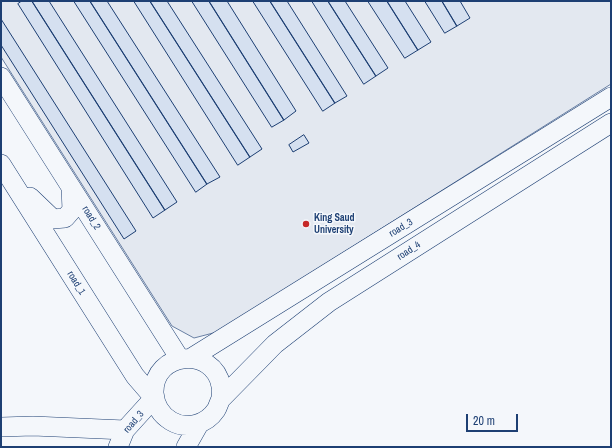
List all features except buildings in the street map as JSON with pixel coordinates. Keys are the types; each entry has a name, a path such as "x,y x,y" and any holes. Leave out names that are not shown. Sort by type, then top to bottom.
{"lane":[{"name":"road_2","path":"1,77 71,187 186,359"},
{"name":"road_3","path":"186,359 611,97"},
{"name":"road_4","path":"221,399 275,344 329,302 611,123"},
{"path":"4,170 53,219 65,218 72,210 71,187"},
{"name":"road_1","path":"4,170 135,376 154,398"},
{"path":"186,359 201,361 210,367 217,376 221,387 221,399 217,409 209,418 199,424 187,426 176,424 166,418 158,408 154,398 154,388 162,369 171,363 186,359"},
{"name":"road_3","path":"122,438 154,398"},
{"path":"186,447 199,424"},
{"path":"1,427 33,426 122,438"}],"shaded area":[{"path":"1,1 611,1 611,84 217,332 194,338 172,326 1,57"}],"place":[{"name":"King Saud University","path":"306,224"}]}
